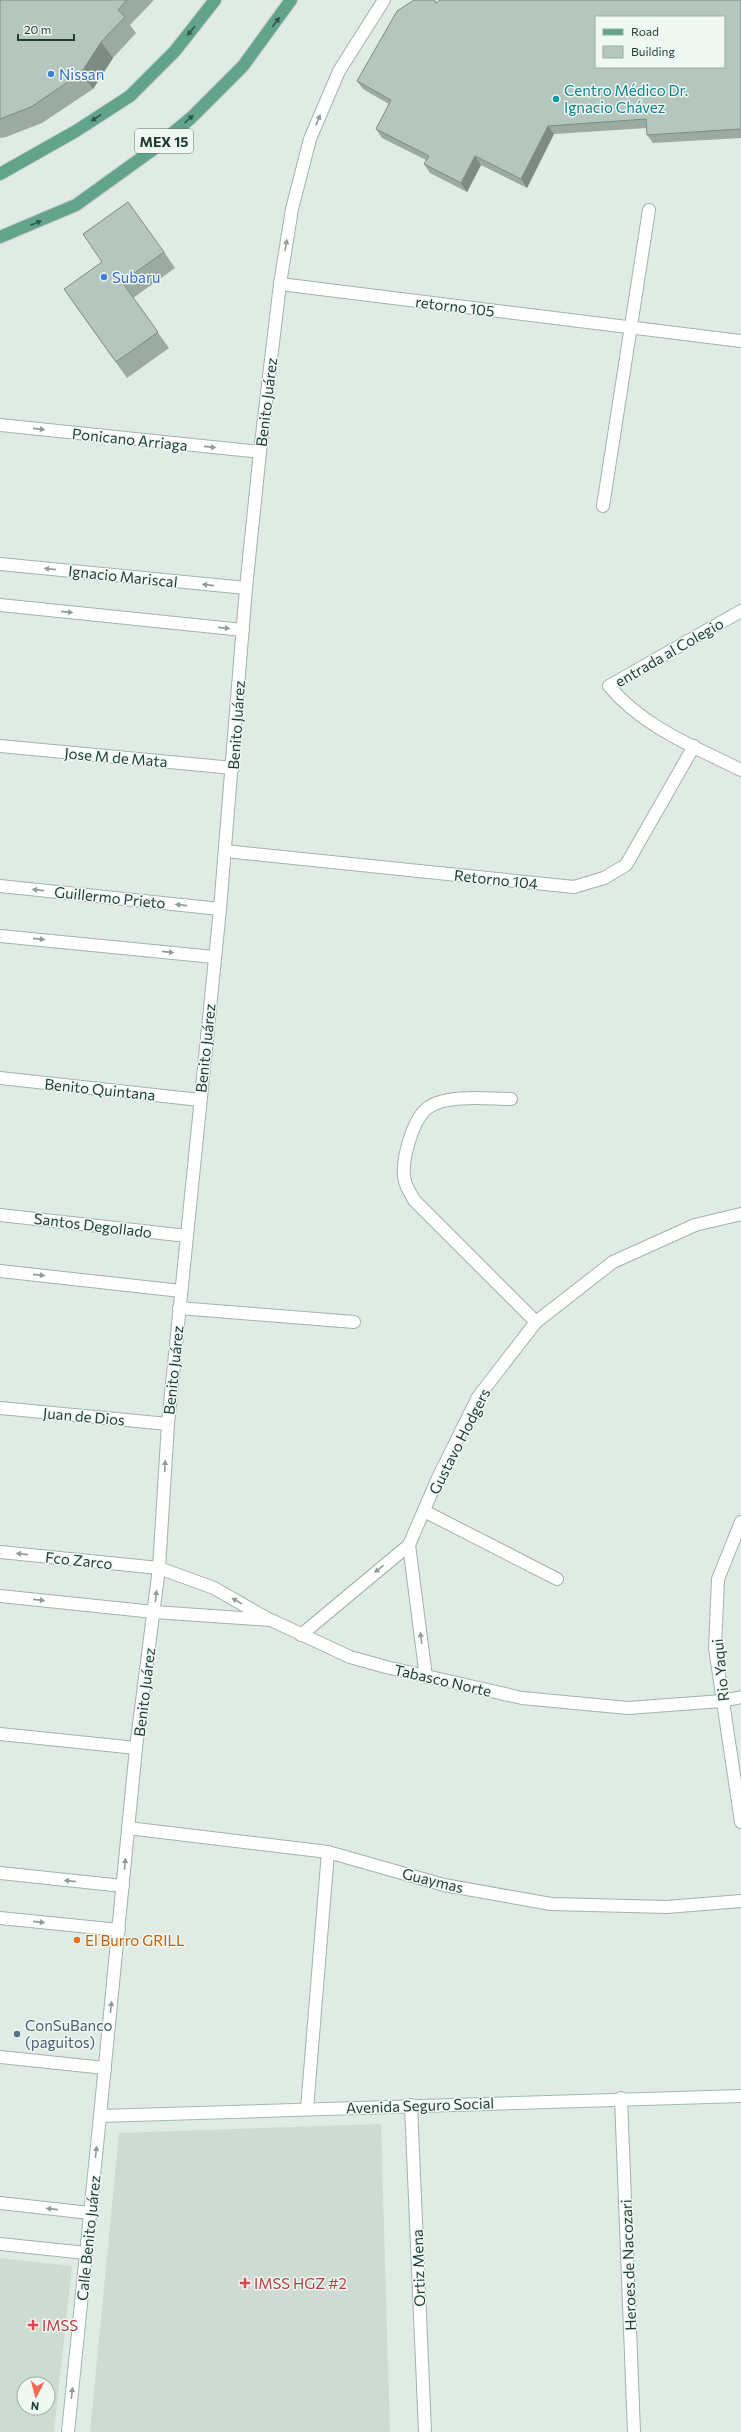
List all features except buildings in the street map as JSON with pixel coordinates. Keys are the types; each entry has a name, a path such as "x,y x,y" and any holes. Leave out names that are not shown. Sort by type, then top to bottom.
{"main road":[{"path":"0,174 76,131 130,96 175,51 215,0"},
{"name":"MEX 15","path":"0,237 76,205 151,152 191,118 243,66 291,0"}],"street":[{"name":"Benito Juárez","path":"100,2116 136,1748 154,1612 168,1424 233,768 242,630 260,452 280,284 292,209 310,138 339,71 384,0"},
{"path":"603,506 629,327 649,210"},
{"name":"retorno 105","path":"280,284 741,341"},
{"name":"Ponicano Arriaga","path":"0,425 260,452"},
{"name":"Ignacio Mariscal","path":"0,564 246,588"},
{"path":"0,605 242,630"},
{"name":"entrada al Colegio","path":"741,611 609,686 624,704 657,727 741,770"},
{"name":"Jose M de Mata","path":"0,746 233,768"},
{"name":"Retorno 104","path":"225,851 574,887 604,878 626,865 694,746"},
{"name":"Guillermo Prieto","path":"0,886 220,909"},
{"path":"0,936 214,957"},
{"name":"Benito Quintana","path":"0,1078 200,1100"},
{"path":"511,1099 461,1098 428,1107 414,1128 404,1159 404,1180 414,1200 536,1322"},
{"name":"Gustavo Hodgers","path":"301,1635 410,1545 424,1511 478,1397 536,1322 613,1262 695,1225 741,1214"},
{"name":"Santos Degollado","path":"0,1215 187,1236"},
{"path":"0,1271 181,1291"},
{"path":"180,1308 354,1322"},
{"name":"Juan de Dios","path":"0,1408 168,1424"},
{"path":"424,1511 558,1579"},
{"name":"Rio Yaqui","path":"741,1522 718,1579 715,1648 741,1822"},
{"path":"410,1545 426,1677"},
{"name":"Fco Zarco","path":"0,1552 158,1568"},
{"path":"158,1568 214,1588 271,1620"},
{"path":"0,1596 154,1612"},
{"name":"Tabasco Norte","path":"154,1612 271,1620 350,1657 426,1677 522,1698 628,1708 722,1701 741,1697"},
{"path":"0,1734 136,1748"},
{"name":"Guaymas","path":"128,1828 328,1852 444,1885 551,1904 667,1907 741,1901"},
{"path":"307,2109 328,1852"},
{"path":"0,1873 123,1886"},
{"path":"0,1918 119,1930"},
{"path":"0,2057 105,2068"},
{"name":"Avenida Seguro Social","path":"100,2116 621,2098 741,2096"},
{"name":"Heroes de Nacozari","path":"621,2098 634,2432"},
{"name":"Ortiz Mena","path":"411,2105 425,2432"},
{"name":"Calle Benito Juárez","path":"68,2432 100,2116"},
{"path":"0,2203 90,2213"},
{"path":"0,2244 86,2253"}],"shaded area":[{"name":"IMSS HGZ #2","path":"381,2124 390,2432 90,2432 119,2133"},
{"name":"IMSS","path":"0,2258 72,2266 56,2414 56,2376 16,2376 16,2416 56,2416 54,2432 0,2432"}],"place":[{"name":"Nissan","path":"51,74"},
{"name":"Centro Médico Dr. Ignacio Chávez","path":"556,99"},
{"name":"Subaru","path":"104,277"},
{"name":"El Burro GRILL","path":"77,1940"},
{"name":"ConSuBanco (paguitos)","path":"17,2034"},
{"name":"IMSS HGZ #2","path":"245,2283"},
{"name":"IMSS","path":"33,2325"}]}
